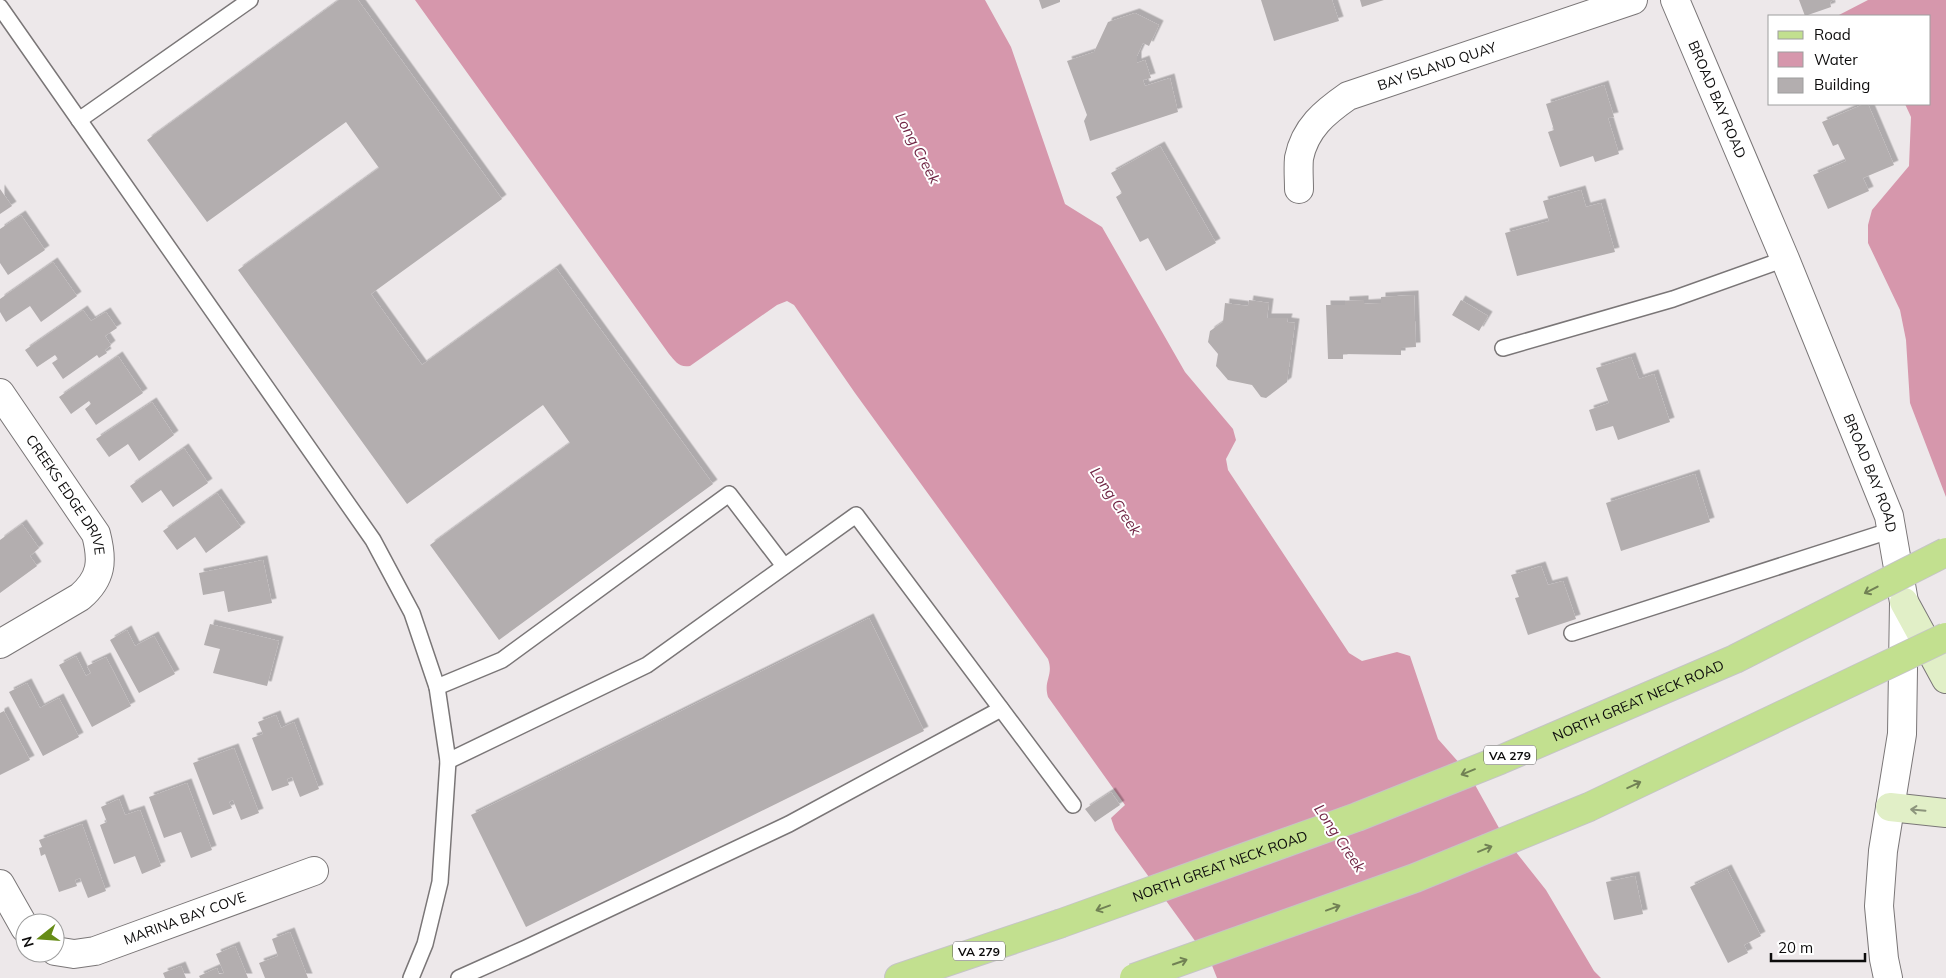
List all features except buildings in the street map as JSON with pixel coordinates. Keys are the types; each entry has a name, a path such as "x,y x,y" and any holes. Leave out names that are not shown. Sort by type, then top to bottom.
{"main road":[{"name":"NORTH GREAT NECK ROAD","path":"899,978 1059,924 1357,817 1500,760 1735,659 1946,552"},
{"path":"1134,978 1415,878 1588,807 1946,637"}],"street":[{"name":"BAY ISLAND QUAY","path":"1299,190 1299,158 1308,134 1324,113 1348,96 1633,0"},
{"name":"BROAD BAY ROAD","path":"1675,0 1785,260 1892,530 1904,602 1902,734 1883,851 1879,906 1884,959 1888,978"},
{"name":"CREEKS EDGE DRIVE","path":"0,393 96,534 101,553 99,572 89,589 80,597 0,644"},
{"path":"1904,602 1946,679"},
{"path":"1890,807 1946,812"},
{"name":"MARINA BAY COVE","path":"65,953 74,954 95,951 314,871"},
{"path":"0,884 16,913"}],"lane":[{"path":"79,120 250,0"},
{"path":"0,7 373,540 412,613 437,687 448,761 440,882 425,944 411,978"},
{"path":"1503,348 1673,299 1785,260"},
{"path":"437,687 502,660 730,494 784,566"},
{"path":"448,761 647,665 856,515 1073,805"},
{"path":"1572,633 1892,530"},
{"path":"459,978 789,824 1001,709"}],"water":[{"name":"Long Creek","path":"415,0 985,0 1011,47 1065,204 1102,227 1185,372 1233,429 1236,440 1226,459 1228,470 1349,653 1362,661 1397,652 1410,656 1438,739 1469,774 1504,837 1546,890 1594,971 1601,978 1217,978 1211,963 1115,830 1111,818 1125,805 1048,697 1047,686 1050,665 1048,659 855,393 794,305 787,301 777,305 690,366 683,366 678,363 669,354"},
{"path":"1868,0 1946,0 1946,497 1910,403 1906,340 1900,310 1868,243 1868,225 1872,210 1909,166 1911,117 1905,105 1931,105 1931,15 1839,15"}]}
